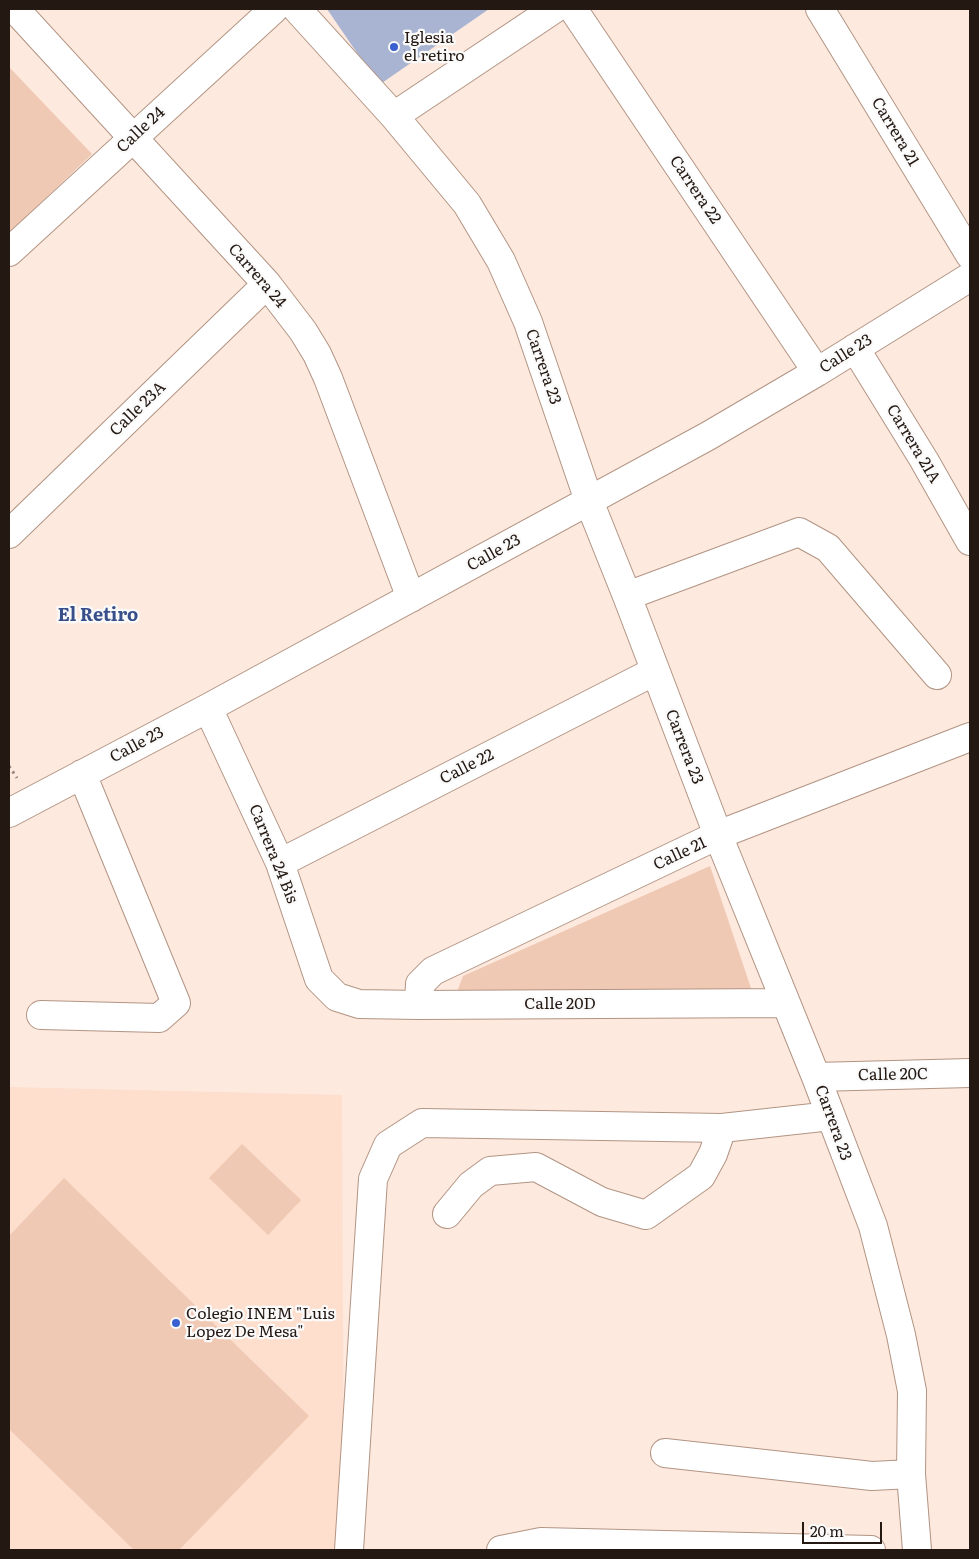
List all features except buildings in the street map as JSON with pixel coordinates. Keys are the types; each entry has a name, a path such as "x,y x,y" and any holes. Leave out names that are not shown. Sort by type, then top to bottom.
{"street":[{"name":"Carrera 24","path":"15,9 267,284 303,331 317,354 328,378 411,598"},
{"name":"Calle 24","path":"9,252 274,9"},
{"name":"Carrera 23","path":"297,9 394,116 467,204 501,261 528,322 589,501 718,835 816,1077 873,1226 901,1335 912,1391 911,1474 917,1550"},
{"path":"394,116 554,9"},
{"name":"Carrera 22","path":"573,9 817,372"},
{"name":"Carrera 21","path":"820,9 970,255"},
{"name":"Calle 23","path":"9,813 208,708 708,436 817,372 970,277"},
{"name":"Calle 23A","path":"9,534 267,284"},
{"name":"Carrera 21A","path":"855,348 924,460 970,541"},
{"path":"627,596 799,532 828,548 937,675"},
{"name":"Calle 22","path":"280,863 655,671"},
{"name":"Carrera 24 Bis","path":"208,708 280,863 319,979 336,997"},
{"name":"Calle 21","path":"418,1005 420,984 433,971 718,835 970,737"},
{"path":"41,1015 159,1018 176,1003 82,774"},
{"name":"Calle 20D","path":"336,997 359,1004 418,1005 785,1003"},
{"name":"Calle 20C","path":"816,1077 970,1073"},
{"path":"349,1550 373,1179 388,1145 422,1123 722,1128 831,1116"},
{"path":"447,1214 471,1185 490,1171 536,1167 602,1202 646,1214 701,1176 713,1154 722,1128"},
{"path":"665,1453 872,1476 911,1474"},
{"path":"501,1550 541,1542 871,1550"}],"shaded area":[{"path":"9,67 92,154 9,233"},
{"path":"710,866 754,997 455,997 463,976"},
{"name":"Colegio INEM \"Luis Lopez De Mesa\"","path":"9,1087 342,1095 344,1550 9,1550"},
{"path":"242,1144 301,1200 268,1235 209,1178"},
{"path":"64,1178 309,1416 179,1550 134,1550 9,1429 9,1236"}],"place":[{"name":"Iglesia el retiro","path":"394,47"},
{"name":"Colegio INEM \"Luis Lopez De Mesa\"","path":"176,1323"}],"district":[{"name":"El Retiro","path":"98,616"}]}
